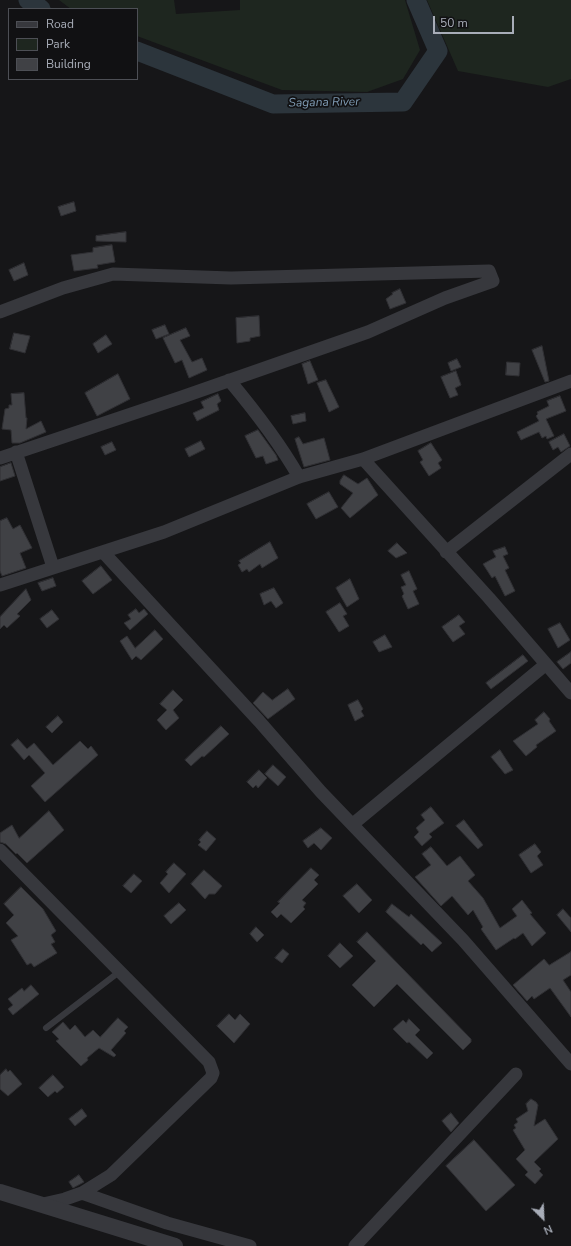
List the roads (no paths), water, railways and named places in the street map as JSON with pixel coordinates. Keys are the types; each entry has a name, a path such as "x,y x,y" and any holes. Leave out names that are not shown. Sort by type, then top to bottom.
{"street":[{"path":"0,312 63,288 113,274 231,278 489,271 493,281 445,298 368,332 0,458"},
{"path":"229,380 259,416 288,457 299,477"},
{"path":"0,585 164,532 299,477 363,458 571,381"},
{"path":"16,452 53,567"},
{"path":"446,552 571,454"},
{"path":"363,458 571,693"},
{"path":"103,552 259,721 321,792 463,940 571,1064"},
{"path":"353,824 545,665"},
{"path":"0,850 209,1062 213,1073 211,1078 111,1175 82,1193 65,1200 43,1204"},
{"path":"355,1246 516,1074"},
{"path":"0,1192 25,1201 43,1204 175,1246"},
{"path":"82,1193 167,1223 250,1246"}],"lane":[{"path":"46,1028 119,972"}],"waterway":[{"name":"Sagana River","path":"28,0 40,8"},
{"name":"Sagana River","path":"138,51 273,104 403,102 438,51 416,0"}]}
